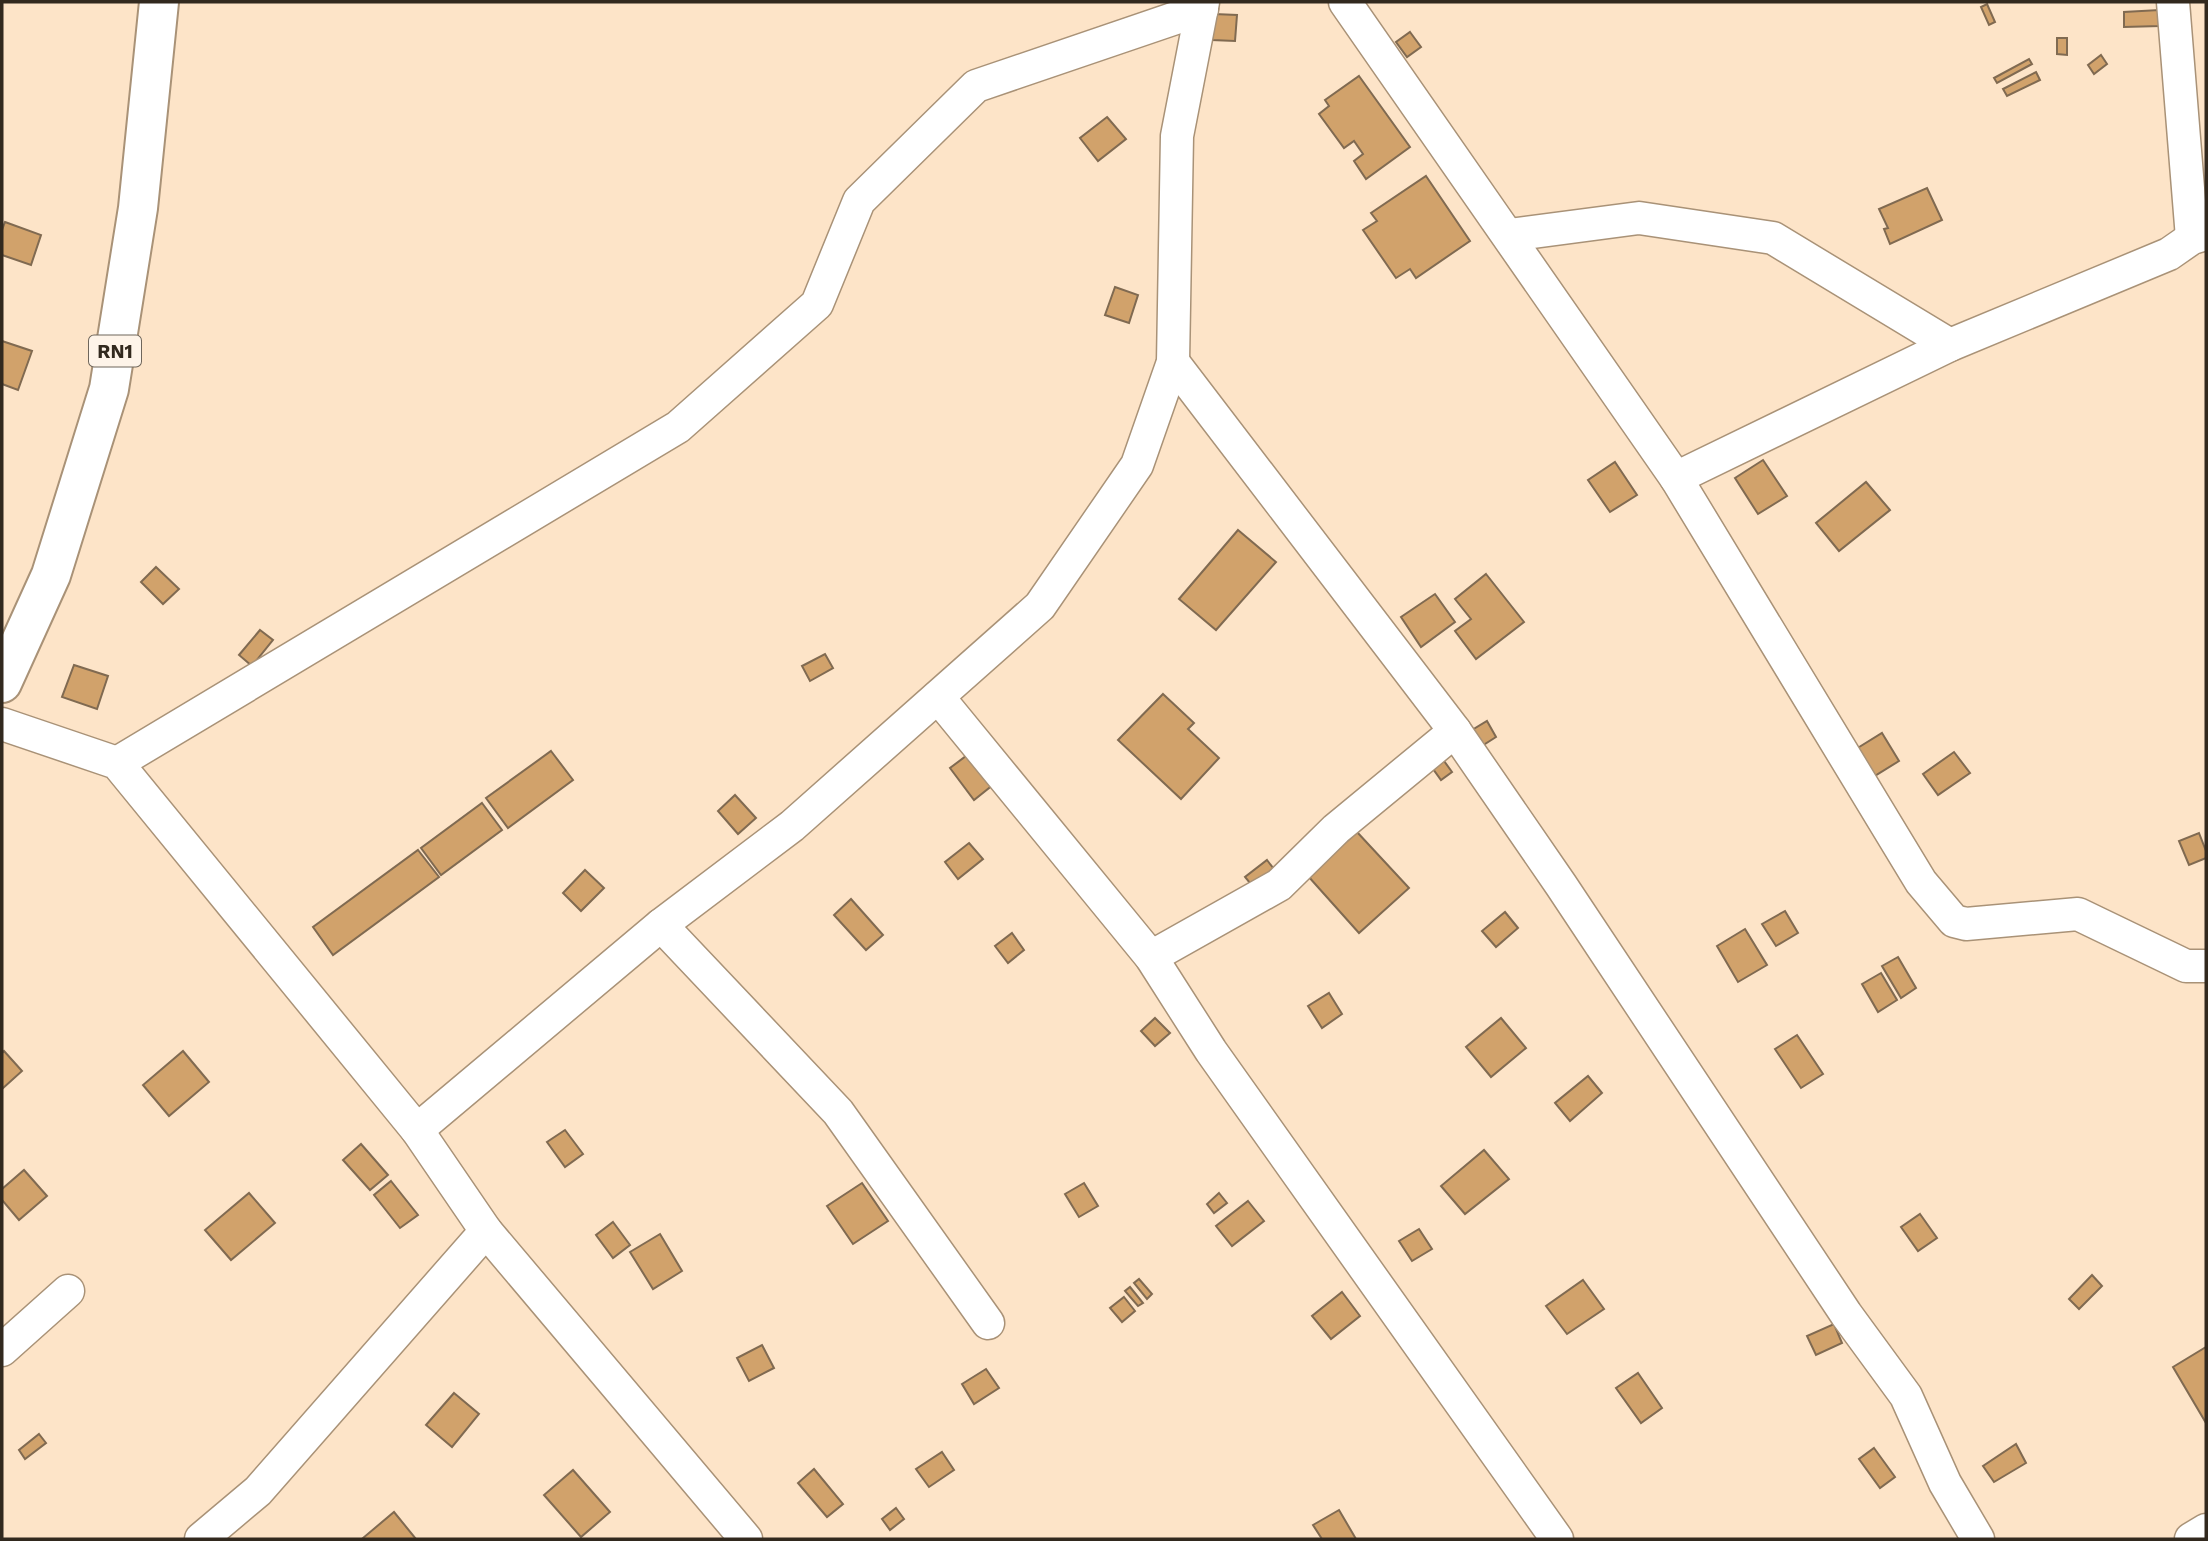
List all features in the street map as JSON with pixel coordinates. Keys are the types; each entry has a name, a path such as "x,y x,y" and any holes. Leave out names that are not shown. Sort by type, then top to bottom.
{"highway":[{"name":"RN1","path":"2,683 51,575 109,389 138,208 159,2"}],"street":[{"path":"1345,2 1676,478 1921,882 1954,921 1966,924 2078,914 2186,966 2206,966"},
{"path":"1676,478 1950,345 2169,254 2199,236 2173,2"},
{"path":"417,1130 662,925 792,826 1040,606 1137,465 1172,362 1177,135 1202,5"},
{"path":"117,763 678,427 817,304 859,201 976,86 1202,5"},
{"path":"1508,234 1639,218 1773,238 1950,345"},
{"path":"1172,362 1455,731 1561,885 1846,1314 1906,1396 1945,1483 1978,1539"},
{"path":"938,697 1151,957 1211,1051 1557,1539"},
{"path":"2,724 117,763 417,1130 486,1231 746,1539"},
{"path":"1151,957 1279,885 1336,830 1455,731"},
{"path":"662,925 838,1112 988,1324"},
{"path":"201,1539 258,1491 486,1231"},
{"path":"2,1350 68,1291"},
{"path":"2191,1539 2206,1530"}],"building":[{"path":"1987,4 1995,22 1989,25 1981,7"},
{"path":"2159,10 2160,26 2124,27 2124,12"},
{"path":"1214,14 1237,15 1235,41 1212,40"},
{"path":"1410,32 1421,47 1407,57 1396,42"},
{"path":"2057,38 2067,38 2067,55 2057,54"},
{"path":"2101,55 2107,64 2094,74 2088,65"},
{"path":"2029,59 2032,64 1997,83 1994,78"},
{"path":"2036,72 2040,80 2007,96 2003,89"},
{"path":"1359,76 1410,147 1366,179 1354,161 1363,154 1354,141 1344,148 1319,114 1329,106 1325,100"},
{"path":"1107,117 1126,139 1098,161 1080,138"},
{"path":"1426,176 1470,241 1416,278 1410,269 1396,278 1363,230 1377,221 1371,213"},
{"path":"1927,188 1942,220 1890,244 1884,229 1888,228 1879,209"},
{"path":"5,222 41,235 31,265 2,255 2,230"},
{"path":"1115,287 1138,295 1129,323 1105,315"},
{"path":"2,341 32,351 18,390 2,384"},
{"path":"1763,460 1787,496 1758,514 1735,478"},
{"path":"1615,462 1637,495 1610,512 1588,480"},
{"path":"1866,482 1890,510 1839,551 1816,523"},
{"path":"1238,530 1276,562 1216,630 1179,599"},
{"path":"156,567 179,589 163,604 141,582"},
{"path":"1486,574 1524,622 1476,659 1455,631 1471,619 1455,599"},
{"path":"1435,594 1455,622 1421,647 1401,617"},
{"path":"260,630 273,640 252,666 239,655"},
{"path":"825,654 833,668 810,681 802,666"},
{"path":"74,665 108,676 97,709 62,697"},
{"path":"1163,694 1194,723 1188,729 1219,758 1181,799 1118,740"},
{"path":"1487,721 1496,737 1477,749 1467,733"},
{"path":"1882,733 1899,761 1873,777 1856,749"},
{"path":"551,751 573,780 508,828 486,798"},
{"path":"1954,752 1970,773 1938,795 1923,774"},
{"path":"970,753 994,784 974,800 950,768"},
{"path":"1439,754 1452,772 1441,780 1428,762"},
{"path":"735,795 756,818 738,834 718,811"},
{"path":"482,803 502,830 441,875 421,848"},
{"path":"1357,832 1409,888 1359,933 1308,876"},
{"path":"2199,833 2206,858 2189,865 2179,841"},
{"path":"969,843 983,859 958,879 945,862"},
{"path":"418,850 439,877 333,955 313,927"},
{"path":"1267,860 1280,877 1259,894 1245,877"},
{"path":"585,870 604,888 581,911 563,893"},
{"path":"851,899 883,935 866,950 834,915"},
{"path":"1785,911 1798,933 1776,946 1762,924"},
{"path":"1505,912 1518,928 1496,947 1482,931"},
{"path":"1745,929 1767,965 1738,982 1717,946"},
{"path":"1012,933 1024,950 1008,963 995,946"},
{"path":"1898,957 1916,988 1901,998 1882,966"},
{"path":"1881,973 1897,1000 1878,1012 1862,984"},
{"path":"1329,993 1342,1014 1322,1028 1308,1006"},
{"path":"1155,1018 1170,1033 1155,1046 1141,1031"},
{"path":"1501,1018 1526,1048 1491,1077 1466,1047"},
{"path":"1797,1035 1823,1074 1801,1088 1775,1049"},
{"path":"4,1051 22,1071 2,1089 2,1053"},
{"path":"183,1051 209,1082 169,1116 143,1085"},
{"path":"1588,1076 1602,1093 1570,1121 1555,1103"},
{"path":"565,1130 583,1154 565,1167 547,1142"},
{"path":"361,1144 388,1175 370,1190 343,1160"},
{"path":"1484,1150 1509,1179 1465,1214 1441,1186"},
{"path":"24,1170 47,1196 19,1220 2,1200 2,1189"},
{"path":"391,1181 418,1215 400,1228 374,1195"},
{"path":"862,1183 888,1221 853,1244 827,1206"},
{"path":"1084,1183 1098,1206 1079,1217 1065,1194"},
{"path":"249,1193 275,1223 231,1260 205,1230"},
{"path":"1219,1193 1227,1203 1214,1213 1207,1204"},
{"path":"1248,1201 1264,1221 1232,1246 1216,1226"},
{"path":"1920,1214 1937,1238 1918,1251 1901,1227"},
{"path":"613,1222 630,1245 613,1258 596,1235"},
{"path":"1419,1229 1432,1249 1412,1261 1399,1241"},
{"path":"660,1234 682,1271 653,1289 630,1252"},
{"path":"2092,1275 2102,1286 2079,1309 2069,1299"},
{"path":"1139,1279 1152,1294 1147,1299 1134,1283"},
{"path":"1583,1280 1604,1309 1567,1334 1546,1306"},
{"path":"1130,1287 1143,1303 1138,1306 1125,1291"},
{"path":"1342,1292 1360,1316 1331,1339 1312,1316"},
{"path":"1124,1297 1135,1311 1122,1322 1110,1308"},
{"path":"1834,1324 1842,1343 1816,1355 1807,1336"},
{"path":"762,1345 774,1368 749,1381 737,1358"},
{"path":"2206,1347 2206,1423 2173,1367"},
{"path":"986,1369 999,1388 974,1404 962,1384"},
{"path":"1638,1373 1662,1408 1641,1423 1616,1388"},
{"path":"454,1393 479,1414 452,1447 426,1425"},
{"path":"39,1434 46,1443 25,1459 19,1450"},
{"path":"2016,1444 2026,1463 1994,1482 1983,1466"},
{"path":"1874,1448 1895,1477 1880,1488 1859,1459"},
{"path":"942,1452 954,1470 929,1487 916,1469"},
{"path":"814,1469 843,1504 827,1517 798,1483"},
{"path":"573,1470 610,1512 581,1537 544,1495"},
{"path":"896,1508 904,1519 890,1530 882,1519"},
{"path":"1339,1510 1356,1539 1322,1539 1313,1525"},
{"path":"394,1512 416,1539 363,1538"}]}
